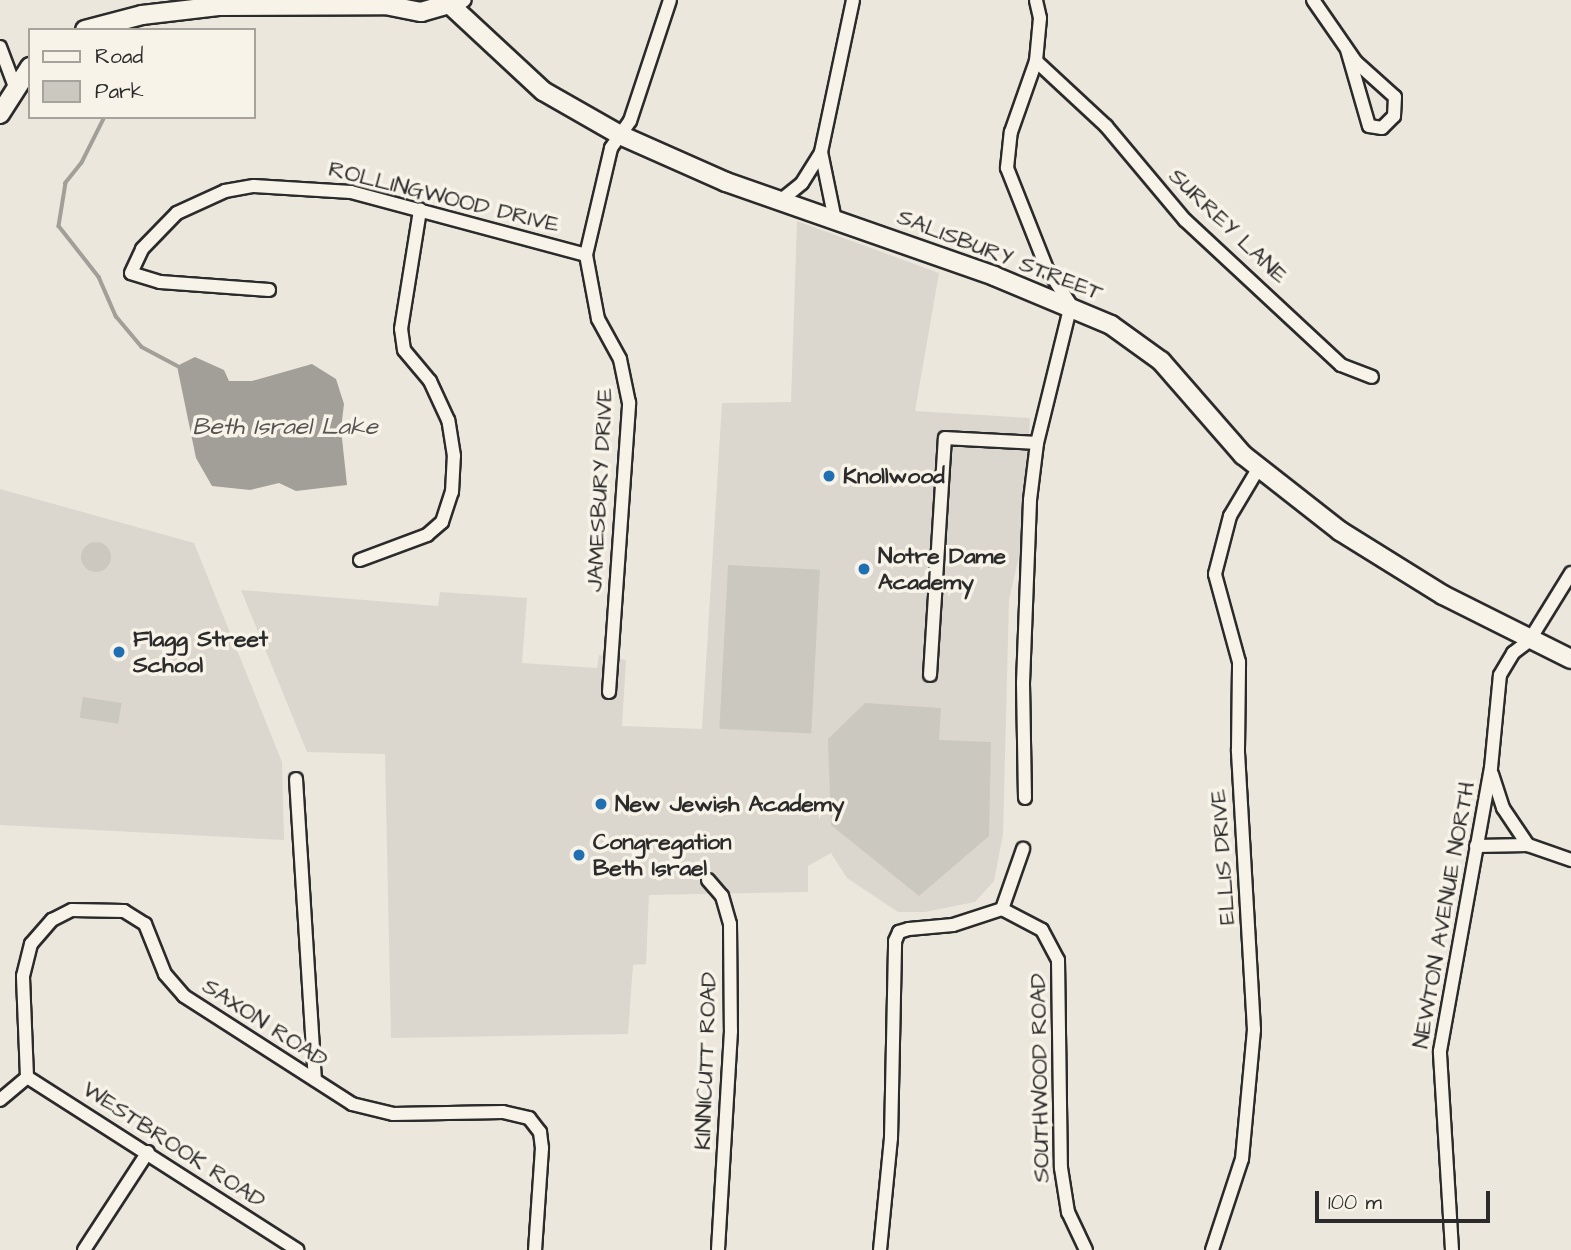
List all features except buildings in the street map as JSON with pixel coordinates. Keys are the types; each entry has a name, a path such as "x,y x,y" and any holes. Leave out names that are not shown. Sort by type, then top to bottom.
{"main road":[{"path":"93,28 160,12 265,2 390,2 421,12 453,3"},
{"name":"SALISBURY STREET","path":"453,3 543,91 620,135 780,201 1071,305 1111,325 1161,361 1258,469 1390,565 1530,641 1571,659"},
{"path":"0,114 28,70"}],"street":[{"name":"JAMESBURY DRIVE","path":"610,692 629,404 620,359 598,319 586,255 611,148 630,121 670,0"},
{"path":"780,201 802,183 821,152 853,0"},
{"path":"1025,798 1023,683 1037,443 1071,305 1047,269 1007,168 1011,132 1036,61 1040,18 1036,0"},
{"path":"1313,0 1347,50 1395,96 1394,116 1382,128 1369,126 1347,50"},
{"path":"0,47 15,87"},
{"name":"SURREY LANE","path":"1036,61 1106,126 1185,219 1340,365 1372,377"},
{"path":"821,152 835,220"},
{"name":"ROLLINGWOOD DRIVE","path":"269,290 160,282 131,273 142,249 167,222 200,200 225,191 314,186 420,210 586,255"},
{"path":"360,560 428,535 442,522 452,492 454,456 448,420 430,381 404,350 401,329 420,210"},
{"path":"930,675 945,438 1037,443"},
{"name":"ELLIS DRIVE","path":"1212,1250 1242,1159 1254,1030 1238,749 1239,662 1215,574 1226,526 1258,469"},
{"name":"NEWTON AVENUE NORTH","path":"1452,1250 1440,1051 1491,768 1500,675 1513,653 1530,641 1571,573"},
{"path":"1491,768 1503,808 1528,845"},
{"path":"296,779 315,1079"},
{"path":"1476,846 1528,845 1571,860"},
{"path":"880,1250 891,1138 893,956 899,932 953,925 1002,909 1023,849"},
{"name":"KINNICUTT ROAD","path":"708,880 722,896 730,924 731,1031 718,1250"},
{"name":"SAXON ROAD","path":"27,1077 23,976 31,944 61,914 107,908 131,914 145,924 166,974 184,996 315,1079 373,1111 512,1112 529,1118 540,1132 542,1148 535,1250"},
{"name":"SOUTHWOOD ROAD","path":"1002,909 1042,930 1058,960 1061,1168 1068,1212 1086,1250"},
{"path":"0,1100 27,1077"},
{"name":"WESTBROOK ROAD","path":"27,1077 148,1152 297,1250"},
{"path":"84,1250 148,1152"}],"shaded area":[{"path":"797,221 939,273 915,411 1030,418 1023,538 1009,600 1003,834 994,881 975,902 925,912 898,912 847,878 831,853 808,866 808,892 649,895 646,964 633,965 628,1034 391,1038 385,754 307,752 241,590 438,606 440,592 527,598 522,663 597,668 599,655 626,660 622,726 702,729 722,403 791,402"},
{"name":"Flagg Street School","path":"0,489 194,543 282,762 284,840 0,825"}],"green space":[{"path":"96,542 107,546 111,557 107,568 96,572 85,568 81,557 85,546"},
{"path":"728,565 820,570 811,734 719,729"},
{"path":"83,697 122,703 118,724 80,718"},
{"path":"865,703 941,708 939,740 991,742 989,836 919,896 831,825 828,739"}],"water":[{"name":"Beth Israel Lake","path":"195,357 224,370 229,381 252,381 312,364 336,379 344,404 341,429 347,485 296,491 279,483 250,490 212,486 196,458 177,366"}],"waterway":[{"path":"104,119 82,163 66,183 59,226 99,277 116,316 142,347 177,366"}],"place":[{"name":"Knollwood","path":"829,476"},
{"name":"Notre Dame Academy","path":"864,569"},
{"name":"Flagg Street School","path":"119,652"},
{"name":"New Jewish Academy","path":"601,804"},
{"name":"Congregation Beth Israel","path":"579,855"}]}
